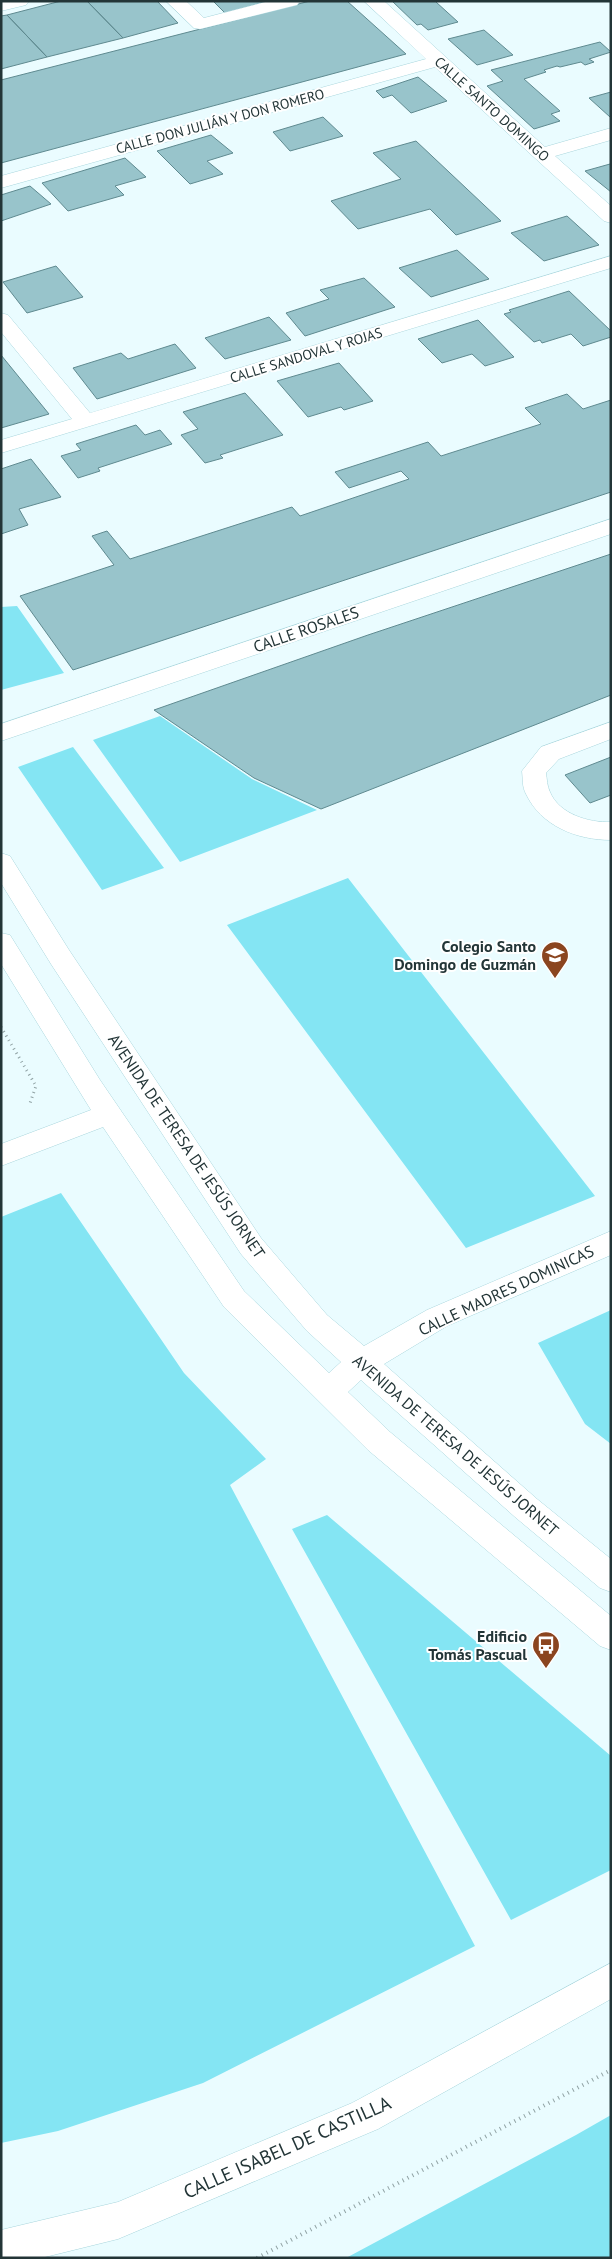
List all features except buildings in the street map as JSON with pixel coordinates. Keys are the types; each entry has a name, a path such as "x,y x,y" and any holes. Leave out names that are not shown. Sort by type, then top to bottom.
{"street":[{"path":"1,6 20,1"},
{"path":"175,1 200,24 291,1"},
{"name":"CALLE SANTO DOMINGO","path":"373,1 611,217"},
{"name":"CALLE DON JULIÁN Y DON ROMERO","path":"1,182 438,61"},
{"path":"541,154 611,134"},
{"name":"CALLE SANDOVAL Y ROJAS","path":"1,447 611,262"},
{"path":"1,319 86,422"},
{"name":"CALLE ROSALES","path":"1,733 611,526"},
{"path":"611,730 550,753 534,771 538,794 553,812 574,825 604,832 611,831"},
{"name":"AVENIDA DE TERESA DE JESÚS JORNET","path":"1,862 60,957 251,1246 317,1323 526,1508 611,1578"},
{"path":"1,942 108,1114 234,1299 379,1441 611,1636"},
{"path":"1,1156 108,1114"},
{"name":"CALLE MADRES DOMINICAS","path":"328,1391 362,1362 437,1318 611,1242"},
{"name":"CALLE ISABEL DE CASTILLA","path":"1,2249 118,2220 365,2116 611,1980"}],"path":[{"path":"1,1027 36,1086 26,1115 33,1143"},
{"path":"257,2258 611,2070"}],"shaded area":[{"path":"17,606 64,673 1,690 1,607"},
{"path":"160,716 252,779 317,810 180,862 93,740"},
{"path":"73,747 164,868 102,890 18,767"},
{"path":"348,878 595,1196 466,1248 227,925"},
{"path":"61,1193 184,1373 266,1459 230,1485 475,1946 203,2083 58,2131 1,2143 1,1217"},
{"path":"611,1310 611,1444 585,1424 538,1343"},
{"path":"327,1515 611,1756 611,1870 511,1920 292,1529"},
{"path":"611,2115 611,2258 346,2258 576,2135"}],"place":[{"name":"Colegio Santo Domingo de Guzmán","path":"555,979"},
{"name":"Edificio Tomás Pascual","path":"546,1669"}]}
